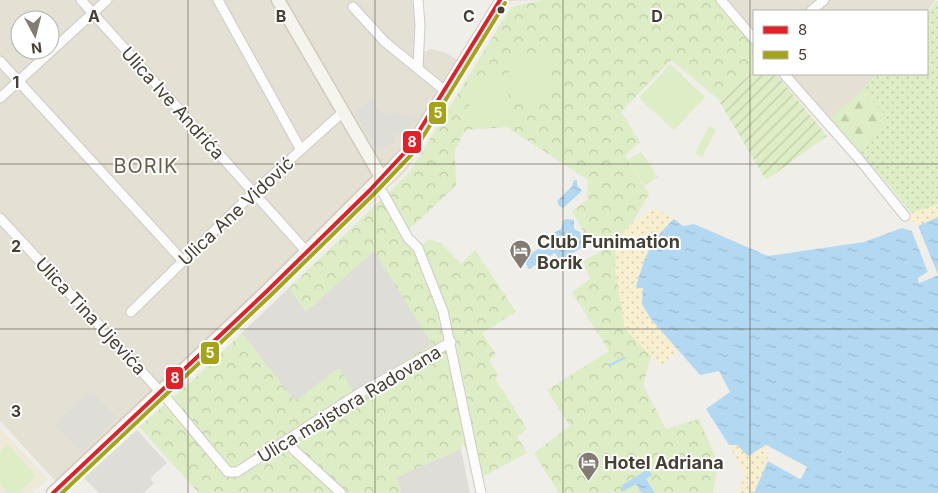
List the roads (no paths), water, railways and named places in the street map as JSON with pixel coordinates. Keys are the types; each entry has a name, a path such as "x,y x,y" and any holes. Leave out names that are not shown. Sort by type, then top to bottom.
{"street":[{"name":"Ulica Ive Andrića","path":"81,0 306,251"},
{"path":"0,98 107,0"},
{"path":"218,0 301,150"},
{"path":"278,0 342,112 382,177"},
{"path":"418,0 420,25 418,68"},
{"path":"53,493 161,392 382,177 408,149 500,0"},
{"path":"722,0 753,37"},
{"path":"812,10 824,0"},
{"path":"353,7 385,42 444,90"},
{"path":"0,60 183,261"},
{"path":"785,75 859,159 904,216"},
{"name":"Ulica Ane Vidović","path":"131,312 254,192 342,112"},
{"path":"383,193 408,238 418,248 444,311 451,342"},
{"name":"Ulica Tina Ujevića","path":"0,218 161,392"},
{"name":"Ulica majstora Radovana","path":"161,392 228,472 237,472 358,394 451,342 481,493"},
{"path":"287,439 294,450 342,493"}],"water":[{"path":"574,180 577,180 577,185 582,191 563,208 559,206 557,201 572,186"},
{"path":"938,217 938,275 918,226"},
{"path":"566,219 574,220 574,229 580,232 585,246 560,260 555,253 529,269 523,259 555,238 552,234 561,229 563,221"},
{"path":"674,219 683,226 694,224 768,256 864,242 902,228 912,231 928,272 918,278 919,283 938,275 938,493 754,493 768,461 800,479 807,467 766,445 748,456 737,445 729,445 706,409 730,392 719,371 700,375 651,319 642,304 643,288 636,288 649,250 659,235"},
{"path":"648,469 652,475 646,479 655,493 642,493 636,484 624,491 621,486"}],"waterway":[{"path":"610,365 624,358"}],"place":[{"name":"Club Funimation Borik","path":"521,270"},
{"name":"Hotel Adriana","path":"588,481"}],"district":[{"name":"BORIK","path":"146,166"}]}
